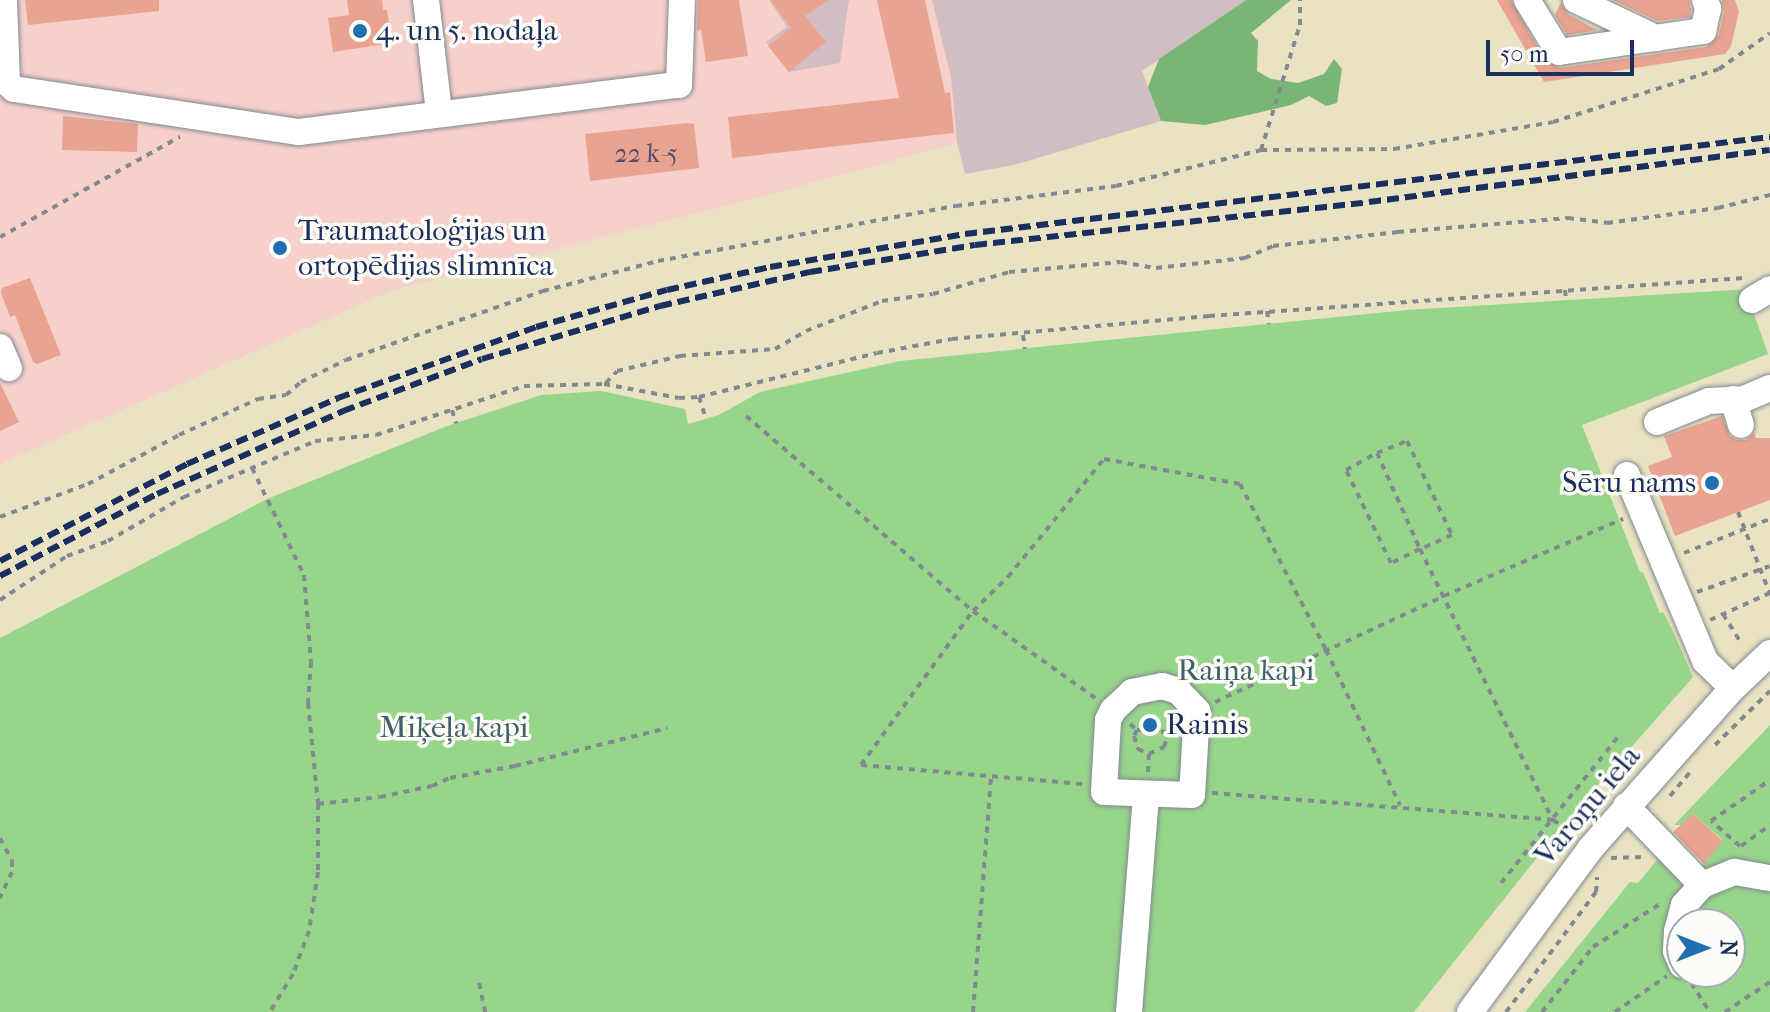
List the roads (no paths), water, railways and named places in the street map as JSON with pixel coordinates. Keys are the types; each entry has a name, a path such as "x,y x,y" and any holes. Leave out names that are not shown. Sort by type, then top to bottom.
{"street":[{"path":"4,0 7,83 14,89 299,132 439,112 679,85 682,0"},
{"path":"426,0 439,112"},
{"path":"1527,0 1559,52 1703,31 1708,9 1705,0"},
{"path":"1576,0 1656,38"},
{"path":"1657,422 1709,401 1737,412 1770,388"},
{"path":"1627,475 1705,661 1733,688"},
{"name":"Varoņu iela","path":"1470,1012 1733,688 1770,653"},
{"path":"1162,686 1178,691 1197,711 1193,792 1189,797 1146,796 1107,793 1103,786 1108,720 1120,716 1132,692 1162,686"},
{"path":"1129,1012 1146,796"},
{"path":"1633,812 1702,885"},
{"path":"1683,908 1702,885 1735,872 1770,878"}],"railway":[{"path":"0,561 187,464 338,398 536,327 667,290 770,267 965,234 1770,137"},
{"path":"0,576 157,494 343,411 482,359 660,306 810,272 975,245 1369,202 1770,150"}],"place":[{"name":"4. un 5. nodaļa","path":"360,31"},
{"name":"Traumatoloģijas un ortopēdijas slimnīca","path":"280,248"},
{"name":"Sēru nams","path":"1712,483"},
{"name":"Rainis","path":"1150,725"}],"park label":[{"name":"Raiņa kapi","path":"1246,671"},
{"name":"Miķeļa kapi","path":"454,728"}]}
